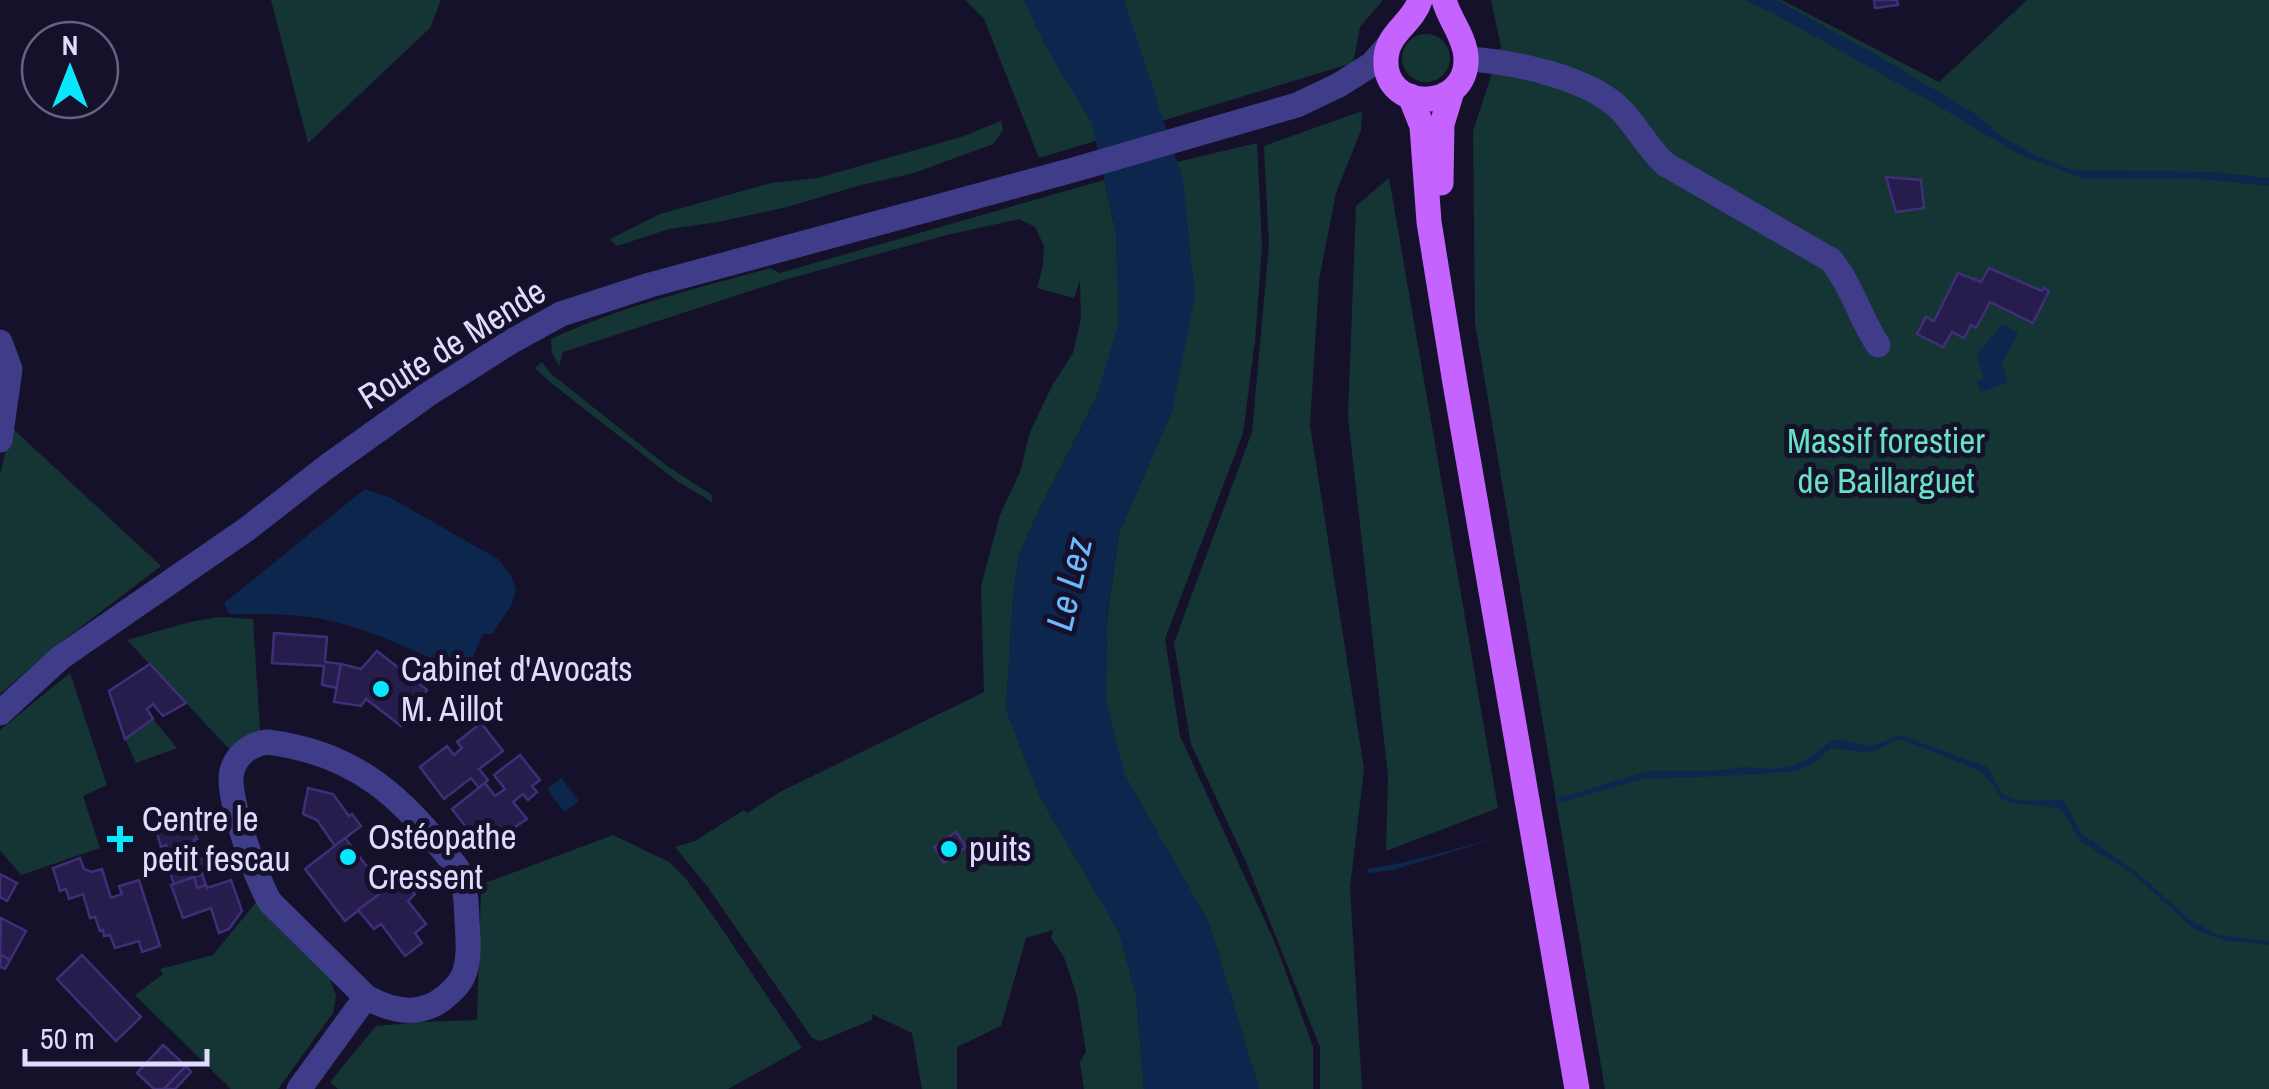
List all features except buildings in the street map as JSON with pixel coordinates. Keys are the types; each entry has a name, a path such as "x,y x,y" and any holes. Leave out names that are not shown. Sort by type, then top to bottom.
{"main road":[{"path":"1420,0 1387,47 1386,72 1422,126 1429,222 1577,1089"},
{"path":"1400,89 1432,100 1452,91 1460,82 1465,71 1463,48 1444,0"},
{"path":"1448,338 1440,241 1442,124 1452,91"}],"street":[{"path":"1339,85 1372,64 1387,47"},
{"path":"1463,48 1604,96 1620,109 1665,164 1832,260 1846,278 1864,324 1878,346"},
{"path":"1339,85 1366,80 1400,89"},
{"name":"Route de Mende","path":"0,712 60,658 247,528 412,406 561,314 719,266 1297,105 1339,85"},
{"path":"0,342 10,369 0,440"},
{"path":"267,742 299,748 366,774 399,800 464,879 468,956 456,988 436,1004 412,1011 381,1006 366,997 279,912 264,892 242,831 230,777 237,759 256,744 267,742"},
{"path":"299,1089 366,997"}],"green space":[{"path":"271,0 441,0 430,28 308,143"},
{"path":"965,0 1383,0 1360,27 1353,63 1039,158 984,19"},
{"name":"Massif forestier de Baillarguet","path":"1491,0 1782,0 1939,82 2027,0 2269,0 2269,1089 1605,1089 1475,323 1473,131 1501,46"},
{"path":"1426,34 1443,41 1450,58 1443,75 1426,82 1409,75 1402,58 1409,41"},
{"path":"1362,111 1361,130 1336,193 1319,280 1310,425 1364,769 1350,888 1362,1089 1320,1089 1320,1047 1246,862 1191,744 1174,643 1252,432 1269,245 1264,146"},
{"path":"1001,121 1003,130 993,144 914,173 787,207 669,229 617,246 610,239 660,214 771,183 818,178 964,136"},
{"path":"1257,143 1262,247 1243,433 1165,639 1180,736 1276,945 1313,1047 1313,1089 1259,1089 1209,923 1124,775 1106,701 1107,620 1119,533 1172,411 1183,180 1177,162"},
{"path":"1389,178 1498,808 1386,851 1388,775 1348,417 1356,206"},
{"path":"1104,180 1116,233 1119,324 1097,396 1019,554 1006,709 1040,797 1119,932 1136,995 1144,1089 1084,1089 1080,1062 1086,1052 1077,996 1064,957 1051,938 1053,930 1026,938 1001,1026 957,1047 957,1089 922,1089 912,1033 872,1014 872,1020 821,1041 812,1038 707,886 675,847 695,841 744,810 747,813 780,792 984,692 981,586 1000,515 1020,472 1030,432 1073,353 1081,319 1080,280 1074,298 1037,288 1044,246 1035,227 1019,219 784,280 563,352 559,366 552,353 551,339 604,317 687,291 770,268 780,273"},
{"path":"542,362 550,373 667,466 712,495 712,502 677,481 551,383 535,368"},
{"path":"11,427 161,566 53,648 0,694 0,475"},
{"path":"220,617 253,619 260,731 231,751 127,640"},
{"path":"70,673 107,785 83,796 100,848 21,875 0,850 0,730"},
{"path":"153,719 177,748 136,763 125,739"},
{"path":"613,835 669,862 686,879 802,1048 728,1089 338,1089 330,1082 376,1026 477,1020 481,891 485,883"},
{"path":"257,901 329,976 336,996 333,1013 278,1089 231,1089 135,995 163,974 160,969 213,955"}],"water":[{"name":"Le Lez","path":"1024,0 1124,0 1183,180 1195,295 1172,411 1119,533 1107,616 1106,701 1125,775 1209,923 1259,1089 1144,1089 1136,995 1119,932 1040,797 1006,709 1019,554 1097,396 1119,324 1116,233 1092,123 1045,46"},
{"path":"1745,0 1776,0 1977,115 2000,135 2034,155 2073,170 2215,172 2269,178 2269,186 2202,179 2085,179 2018,154"},
{"path":"2002,324 2018,333 2002,363 2008,383 1981,392 1977,381 1984,378 1976,356"},
{"path":"365,489 391,498 498,559 511,575 516,590 512,604 492,634 483,634 473,657 460,668 337,622 287,615 229,614 224,603"},
{"path":"1900,735 1987,767 1999,789 2010,798 2064,801 2081,833 2140,875 2189,919 2218,935 2269,941 2269,945 2223,940 2194,929 2133,874 2082,842 2058,808 2002,799 1976,769 1900,739 1868,753 1831,748 1812,765 1795,771 1642,779 1559,803 1556,799 1649,771 1772,769 1795,765 1832,741 1871,746"},
{"path":"561,778 579,801 564,812 547,789"},
{"path":"1501,837 1393,870 1368,873 1367,869"}],"place":[{"name":"Cabinet d'Avocats M. Aillot","path":"381,689"},
{"name":"Centre le petit fescau","path":"120,839"},
{"name":"puits","path":"949,849"},
{"name":"Ostéopathe Cressent","path":"348,857"}]}
